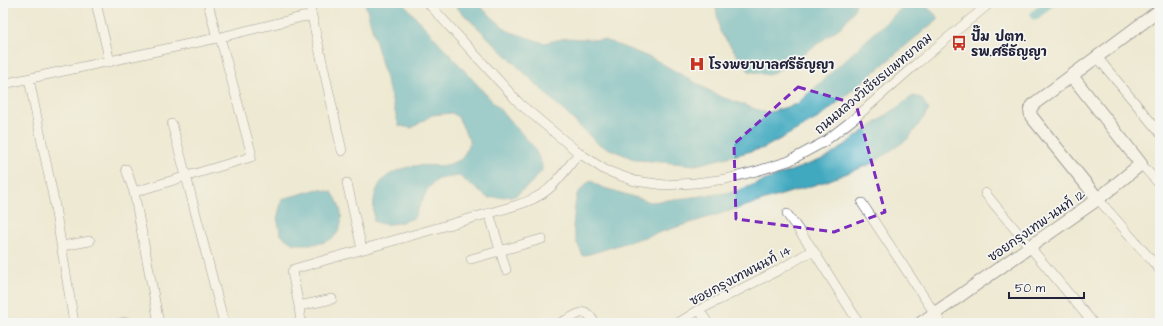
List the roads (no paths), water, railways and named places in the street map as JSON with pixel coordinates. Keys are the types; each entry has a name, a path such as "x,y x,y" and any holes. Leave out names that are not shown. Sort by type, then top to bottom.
{"street":[{"path":"96,3 110,62"},
{"path":"134,192 251,157 251,152 219,37 208,3"},
{"path":"309,3 342,151"},
{"name":"ถนนหลวงวิเชียรแพทยาคม","path":"428,3 520,104 579,153 605,170 635,181 665,185 726,179 757,171 789,161 824,142 855,118 915,65 990,3"},
{"name":"ซอยกรุงเทพ-นนท์ 12","path":"921,323 938,318 1030,247 1098,199 1031,116 1030,109 1035,103 1160,10"},
{"path":"3,84 110,62 311,16"},
{"path":"1097,57 1160,133"},
{"path":"1072,76 1141,164 1160,185"},
{"path":"29,79 62,246 74,323"},
{"path":"172,124 224,323"},
{"path":"302,323 292,272 294,269 536,199 556,183 579,153"},
{"path":"1141,164 1098,199 1160,270"},
{"path":"126,169 134,192 159,323"},
{"path":"347,183 362,249"},
{"path":"985,194 1094,323"},
{"path":"862,203 938,318"},
{"path":"489,213 506,270"},
{"path":"787,214 813,250 859,323"},
{"path":"471,259 542,239"},
{"path":"62,246 90,241"},
{"name":"ซอยกรุงเทพนนท์ 14","path":"678,323 700,310 777,271 813,250"},
{"path":"299,306 332,299"},
{"path":"700,310 708,323"},
{"path":"560,323 585,312 590,316 594,323"}],"water":[{"path":"365,3 403,3 533,146 542,164 542,171 529,185 515,196 488,198 459,176 438,179 427,190 414,218 400,223 389,224 374,221 373,210 376,191 385,178 401,169 413,166 447,165 462,159 470,142 458,117 452,113 432,115 412,128 399,126"},
{"path":"452,3 476,3 508,31 544,43 566,38 605,40 654,59 719,96 767,113 797,104 907,3 923,3 939,18 820,117 764,148 696,165 636,160 598,144"},
{"path":"715,3 856,3 854,10 842,26 788,65 768,75 749,71 720,32"},
{"path":"913,96 921,98 929,110 909,138 873,163 827,181 583,256 577,243 573,227 577,194 590,180 601,187 651,202 734,192 828,157"},
{"path":"318,189 332,192 338,202 341,211 340,228 329,240 319,243 294,244 281,235 277,219 282,199"}],"waterway":[{"path":"1035,15 1049,3"}],"place":[{"name":"ปั๊ม ปตท. รพ.ศรีธัญญา","path":"959,43"},
{"name":"โรงพยาบาลศรีธัญญา","path":"697,64"}]}
